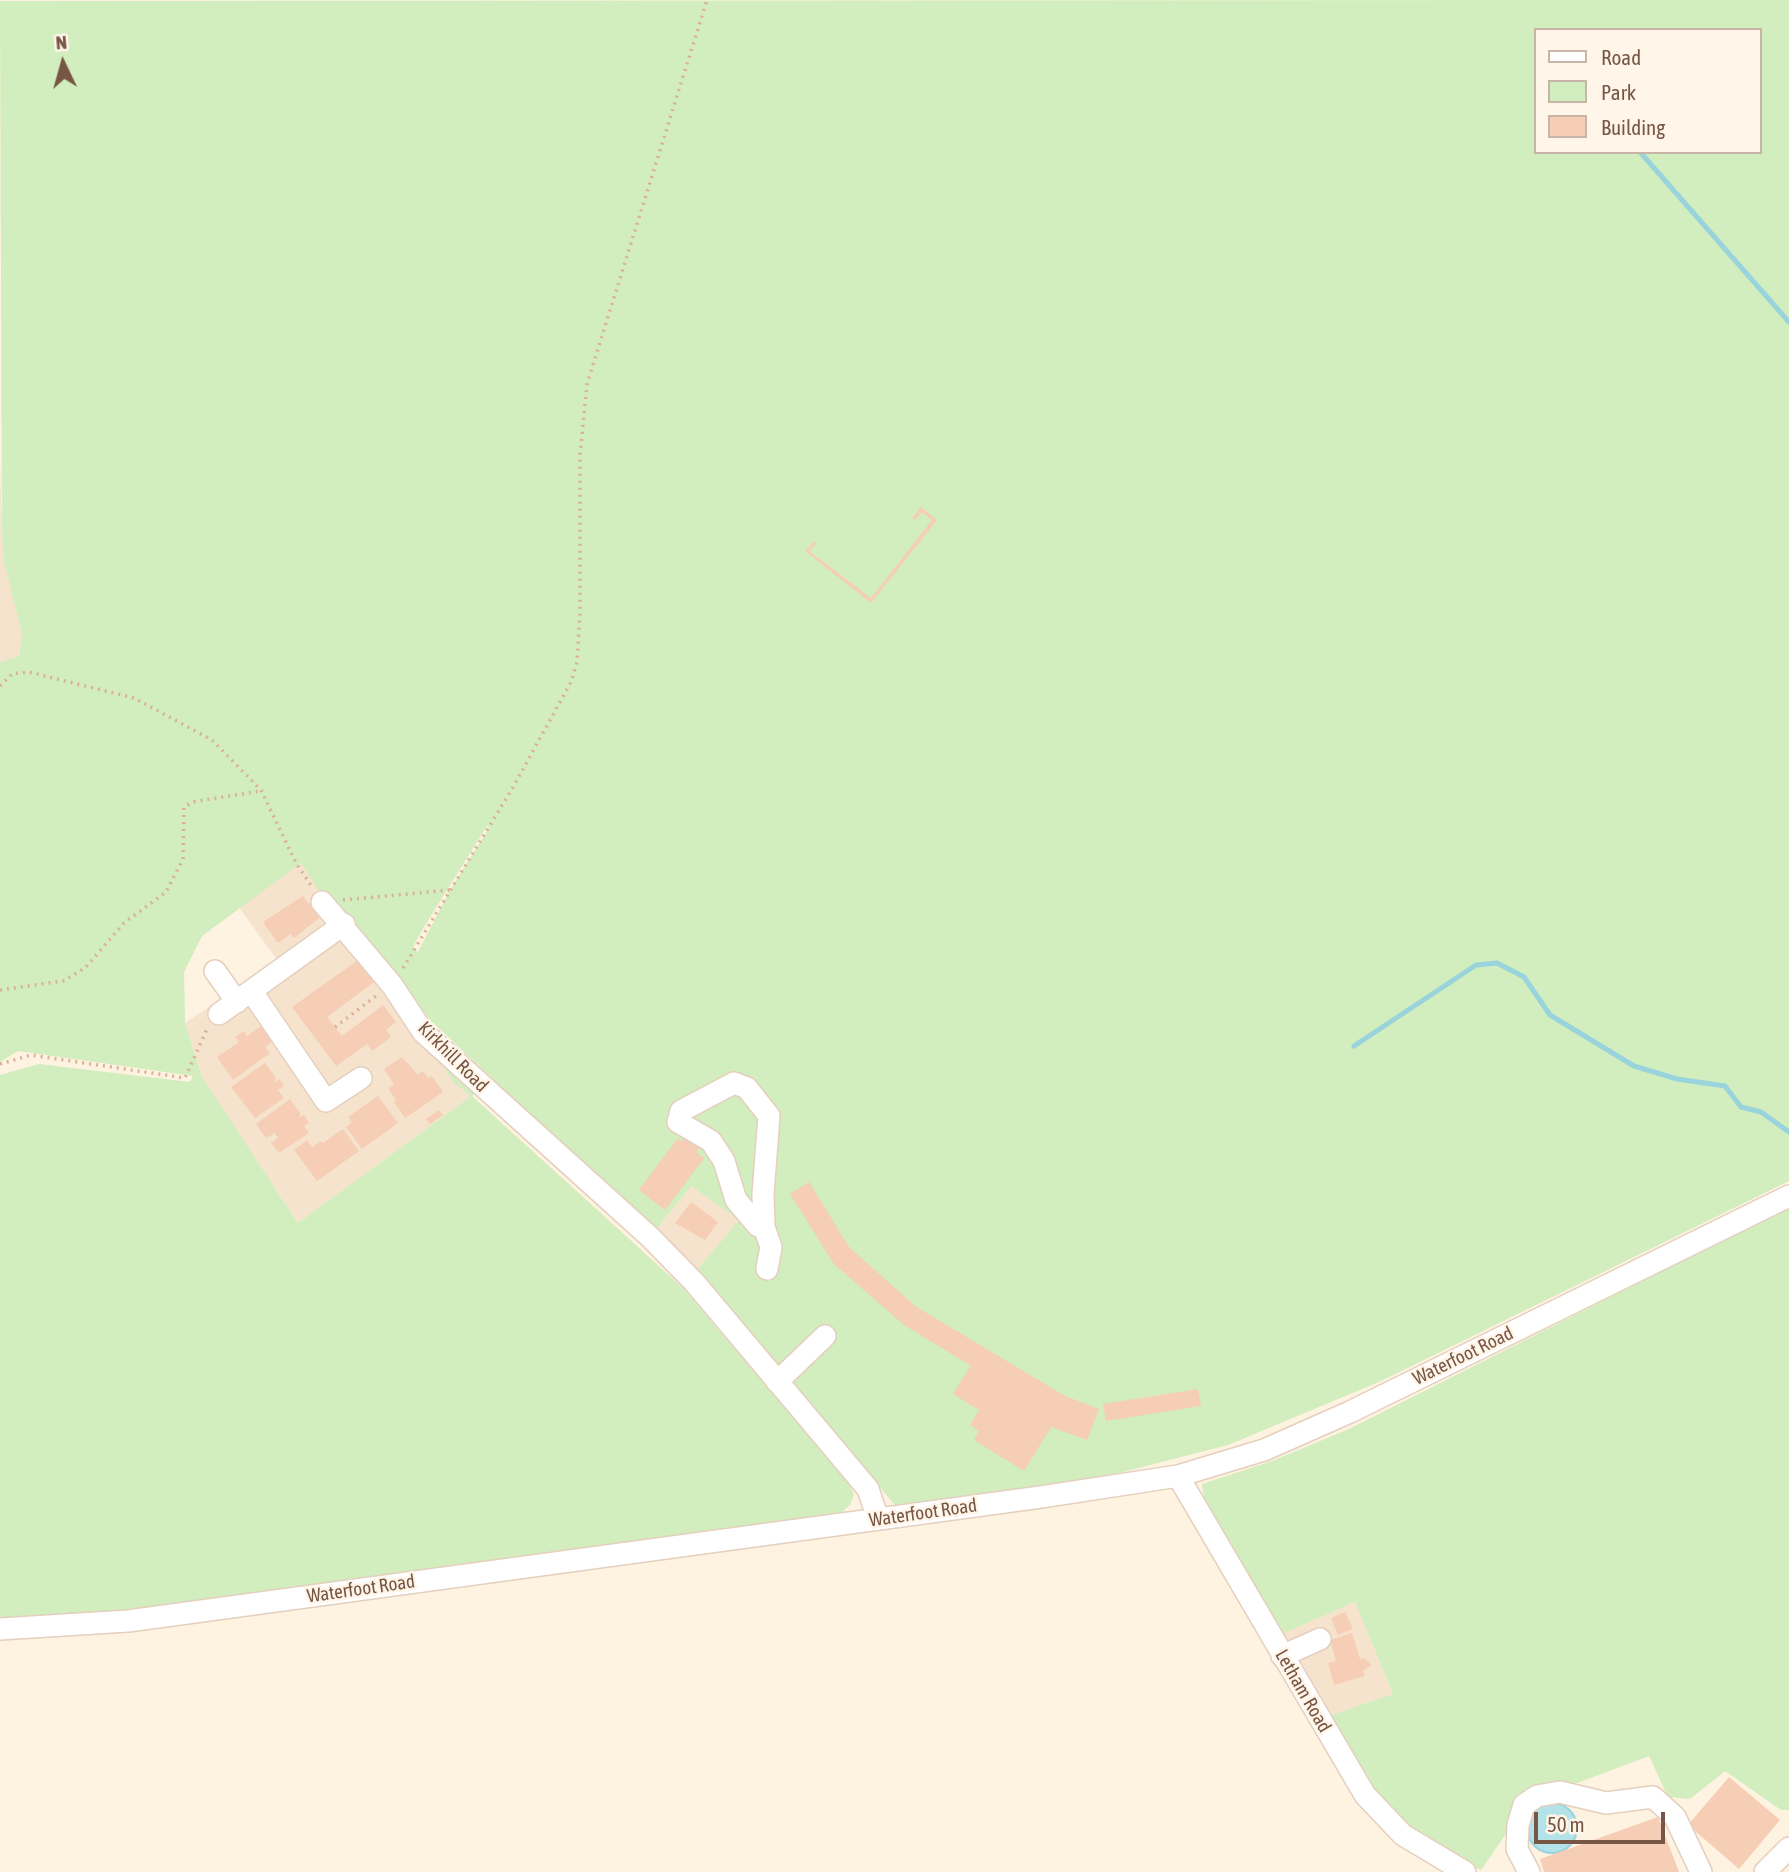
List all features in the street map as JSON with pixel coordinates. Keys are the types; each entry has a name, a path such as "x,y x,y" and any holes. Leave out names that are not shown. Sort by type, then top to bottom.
{"street":[{"name":"Kirkhill Road","path":"323,902 392,985 423,1032 650,1237 694,1282 868,1489 878,1519"},
{"path":"236,1002 344,924"},
{"path":"215,971 236,1002 326,1101 360,1078"},
{"path":"764,1227 758,1226 736,1200 723,1161 711,1141 678,1122 681,1111 734,1083 747,1088 769,1116 763,1194 764,1227 771,1247 767,1269"},
{"name":"Waterfoot Road","path":"0,1629 128,1621 1178,1476 1265,1450 1338,1417 1789,1196"},
{"path":"777,1382 824,1336"},
{"name":"Letham Road","path":"1178,1476 1350,1772 1384,1817 1424,1850 1465,1872"},
{"path":"1283,1656 1320,1639"},
{"path":"1529,1872 1517,1849 1517,1825 1524,1805 1537,1796 1560,1792 1606,1803 1653,1797 1675,1818 1701,1872"},
{"path":"1765,1872 1789,1849"}],"path":[{"path":"335,1027 392,985 512,789 571,682 576,662 580,613 580,455 587,384 707,0"},
{"path":"0,686 12,674 29,672 134,698 212,740 261,790 296,863 323,902 450,890"},
{"path":"0,990 63,981 85,968 124,923 166,892 183,859 184,807 193,802 261,790"},
{"path":"0,1063 31,1055 185,1078 209,1023 236,1002"}],"shaded area":[{"path":"0,460 2,533 22,634 19,656 0,662"},
{"path":"302,862 417,1042 438,1058 454,1083 471,1096 298,1223 202,1077 185,1023 278,961 238,906"},
{"path":"691,1186 739,1220 696,1271 655,1231"},
{"path":"1355,1602 1393,1694 1326,1717 1280,1635"}],"green space":[{"path":"1789,0 1789,1181 1379,1382 1228,1445 1119,1473 900,1511 696,1271 739,1220 691,1186 655,1231 429,1019 403,985 388,998 301,863 202,936 184,972 185,1023 202,1077 298,1223 471,1096 454,1083 438,1058 478,1091 472,1096 683,1288 849,1484 854,1495 850,1505 842,1512 197,1604 0,1622 0,1075 39,1064 190,1082 193,1076 18,1051 0,1062 0,662 19,656 22,634 4,562 0,1","holes":["487,826 489,828 450,890 418,952 413,947 422,930"]},
{"path":"1789,1207 1789,1810 1781,1810 1725,1771 1690,1799 1668,1797 1649,1756 1564,1788 1512,1825 1481,1870 1424,1841 1372,1791 1326,1717 1393,1694 1355,1602 1280,1635 1204,1500 1202,1484 1272,1461 1349,1429"}],"water":[{"path":"1552,1803 1570,1810 1577,1828 1570,1846 1552,1853 1534,1846 1527,1828 1534,1810"}],"building":[{"path":"921,507 937,520 871,603 805,551 815,541 817,543 809,551 871,598 932,520 922,512 915,520 912,518"},
{"path":"303,896 319,918 294,938 291,934 278,943 263,922"},
{"path":"358,960 374,982 327,1017 342,1036 383,1005 396,1022 386,1030 391,1037 372,1051 367,1044 336,1066 292,1007"},
{"path":"261,1026 272,1042 265,1047 270,1053 233,1080 217,1057 239,1042 235,1037 244,1031 247,1036"},
{"path":"402,1057 418,1075 423,1071 428,1078 432,1076 443,1092 405,1118 388,1088 394,1084 384,1069"},
{"path":"265,1063 276,1078 273,1083 279,1079 284,1086 278,1090 284,1098 255,1118 231,1087"},
{"path":"378,1096 398,1123 362,1149 346,1127 352,1122 348,1117"},
{"path":"290,1099 301,1114 298,1118 304,1115 309,1123 304,1126 309,1133 279,1153 271,1143 278,1138 275,1133 266,1138 256,1124"},
{"path":"439,1110 443,1115 430,1124 426,1119"},
{"path":"343,1129 359,1151 317,1181 294,1150 307,1140 312,1147 321,1141 323,1143"},
{"path":"688,1133 702,1144 696,1152 704,1158 665,1210 639,1190 678,1138 682,1142"},
{"path":"809,1182 849,1247 915,1306 1065,1396 1099,1409 1087,1440 1051,1427 1024,1471 974,1440 979,1431 970,1425 979,1410 953,1394 970,1367 973,1367 904,1325 834,1264 790,1194"},
{"path":"691,1202 718,1222 705,1240 675,1223"},
{"path":"1198,1389 1201,1406 1106,1421 1103,1404"},
{"path":"1345,1612 1353,1629 1338,1635 1331,1618"},
{"path":"1352,1633 1360,1659 1365,1658 1371,1665 1363,1671 1365,1676 1334,1685 1328,1663 1336,1661 1330,1640"},
{"path":"1729,1777 1780,1820 1739,1869 1688,1825"},
{"path":"1658,1817 1679,1872 1544,1872 1540,1859"}],"waterway":[{"path":"1642,154 1789,322"},
{"path":"1354,1046 1476,965 1497,963 1524,977 1550,1015 1634,1066 1677,1079 1725,1086 1741,1107 1761,1112 1789,1132"}]}
